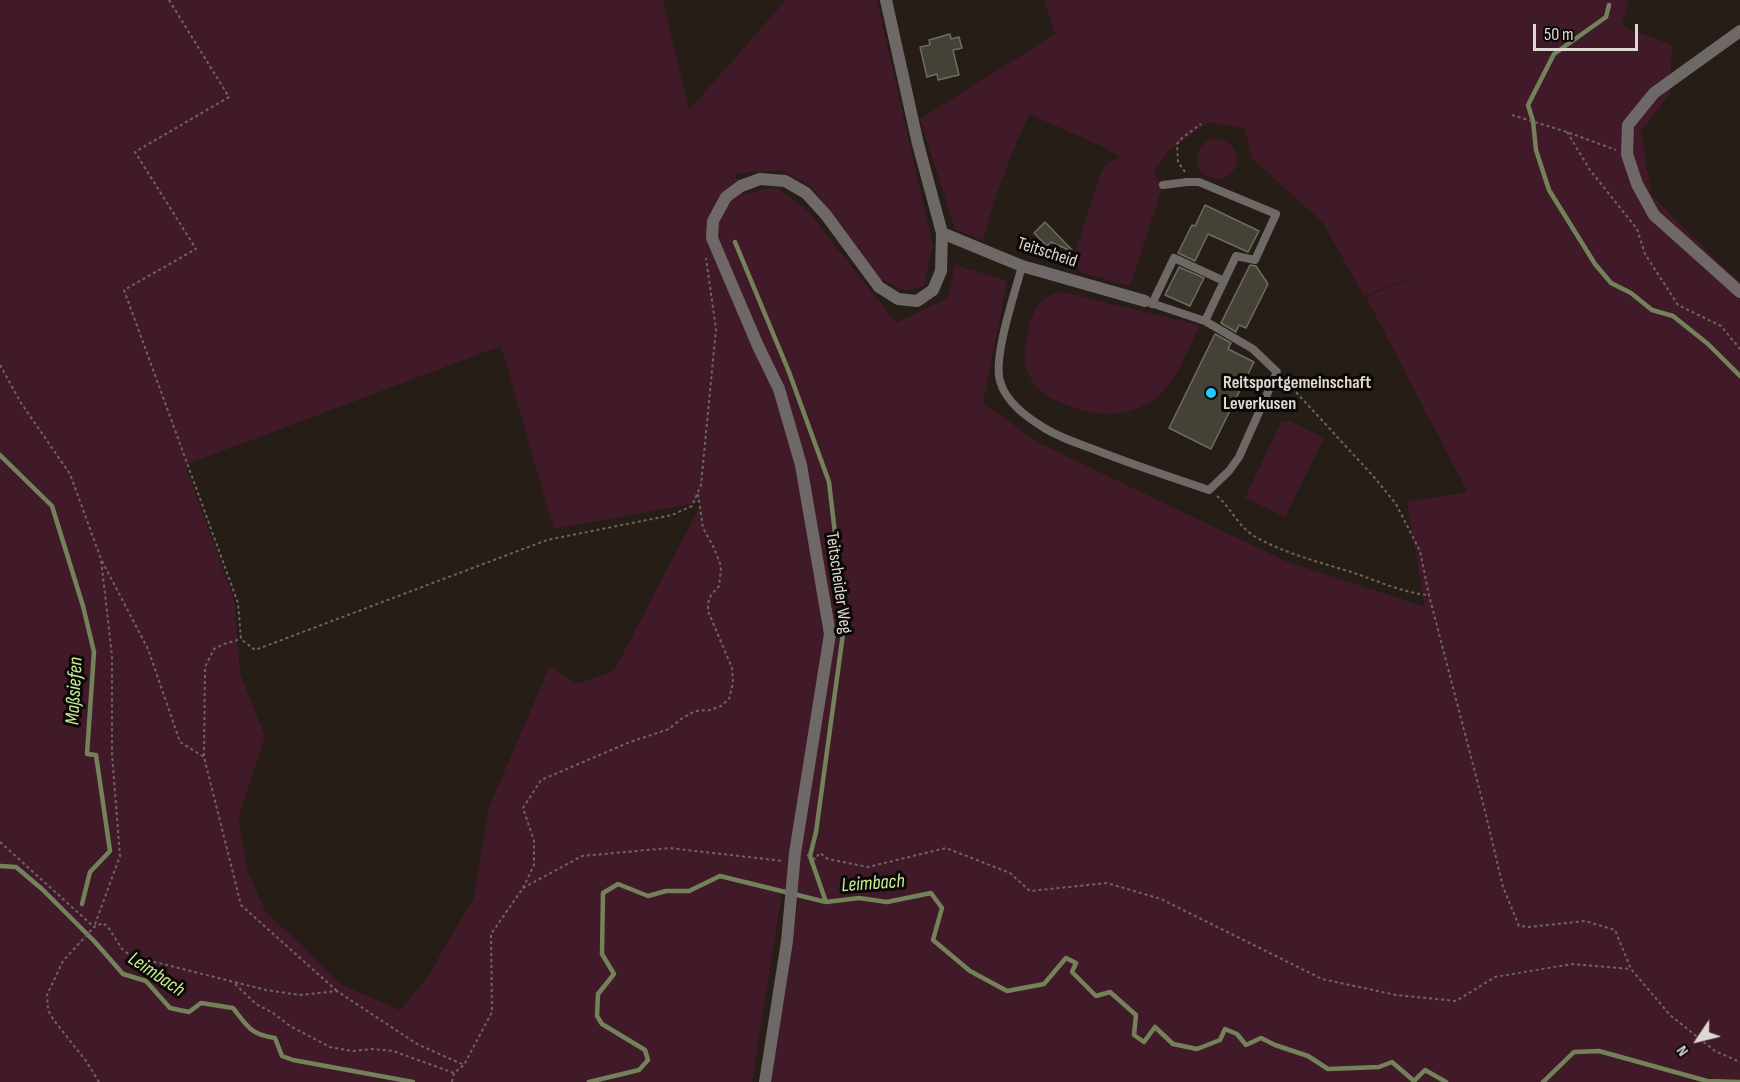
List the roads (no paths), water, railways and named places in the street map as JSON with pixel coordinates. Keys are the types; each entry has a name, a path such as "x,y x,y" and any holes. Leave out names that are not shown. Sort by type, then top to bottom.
{"street":[{"path":"886,0 918,144 942,233"},
{"path":"1740,31 1654,93 1628,125 1627,154 1637,184 1654,215 1740,292"},
{"name":"Teitscheider Weg","path":"765,1082 787,940 794,867 830,634 801,465 779,389 712,238 713,221 726,197 741,186 760,179 785,181 806,193 826,214 879,287 898,299 917,301 933,290 941,272 942,233"},
{"name":"Teitscheid","path":"942,233 1022,266 1149,302"}],"lane":[{"path":"1163,185 1199,182 1276,213 1255,261 1236,256 1205,321"},
{"path":"1022,266 999,356 1000,381 1006,395 1020,410 1047,430 1131,464 1209,490 1239,457 1277,372 1253,349 1205,321 1149,302 1174,258 1224,281"}],"waterway":[{"path":"1609,5 1606,17 1554,54 1528,105 1533,121 1536,150 1549,190 1595,264 1611,283 1631,293 1652,310 1673,316 1708,344 1740,376"},
{"path":"735,242 789,372 829,482 845,619 816,832 810,856 826,902"},
{"name":"Maßsiefen","path":"0,455 52,506 83,606 94,652 87,754 96,755 110,851 90,872 82,904"},
{"name":"Leimbach","path":"0,866 16,867 42,889 95,942 123,974 146,981 170,1008 189,1012 201,1003 233,1008 250,1029 275,1038 282,1056 413,1082"},
{"name":"Leimbach","path":"589,1082 639,1070 648,1060 645,1050 602,1024 597,1016 598,994 614,974 602,954 603,893 618,884 648,896 666,891 689,891 720,876 826,902 859,898 887,902 931,893 942,908 933,940 970,971 1007,991 1044,984 1066,958 1076,963 1072,972 1096,996 1110,992 1136,1015 1134,1035 1144,1042 1155,1027 1173,1044 1197,1049 1220,1040 1225,1029 1237,1034 1246,1045 1261,1038 1308,1056 1328,1069 1379,1067 1392,1062 1414,1081 1425,1070 1446,1082"},
{"name":"Leimbach","path":"1543,1082 1574,1052 1599,1051 1707,1081 1740,1082"}],"place":[{"name":"Reitsportgemeinschaft Leverkusen","path":"1211,393"}]}
